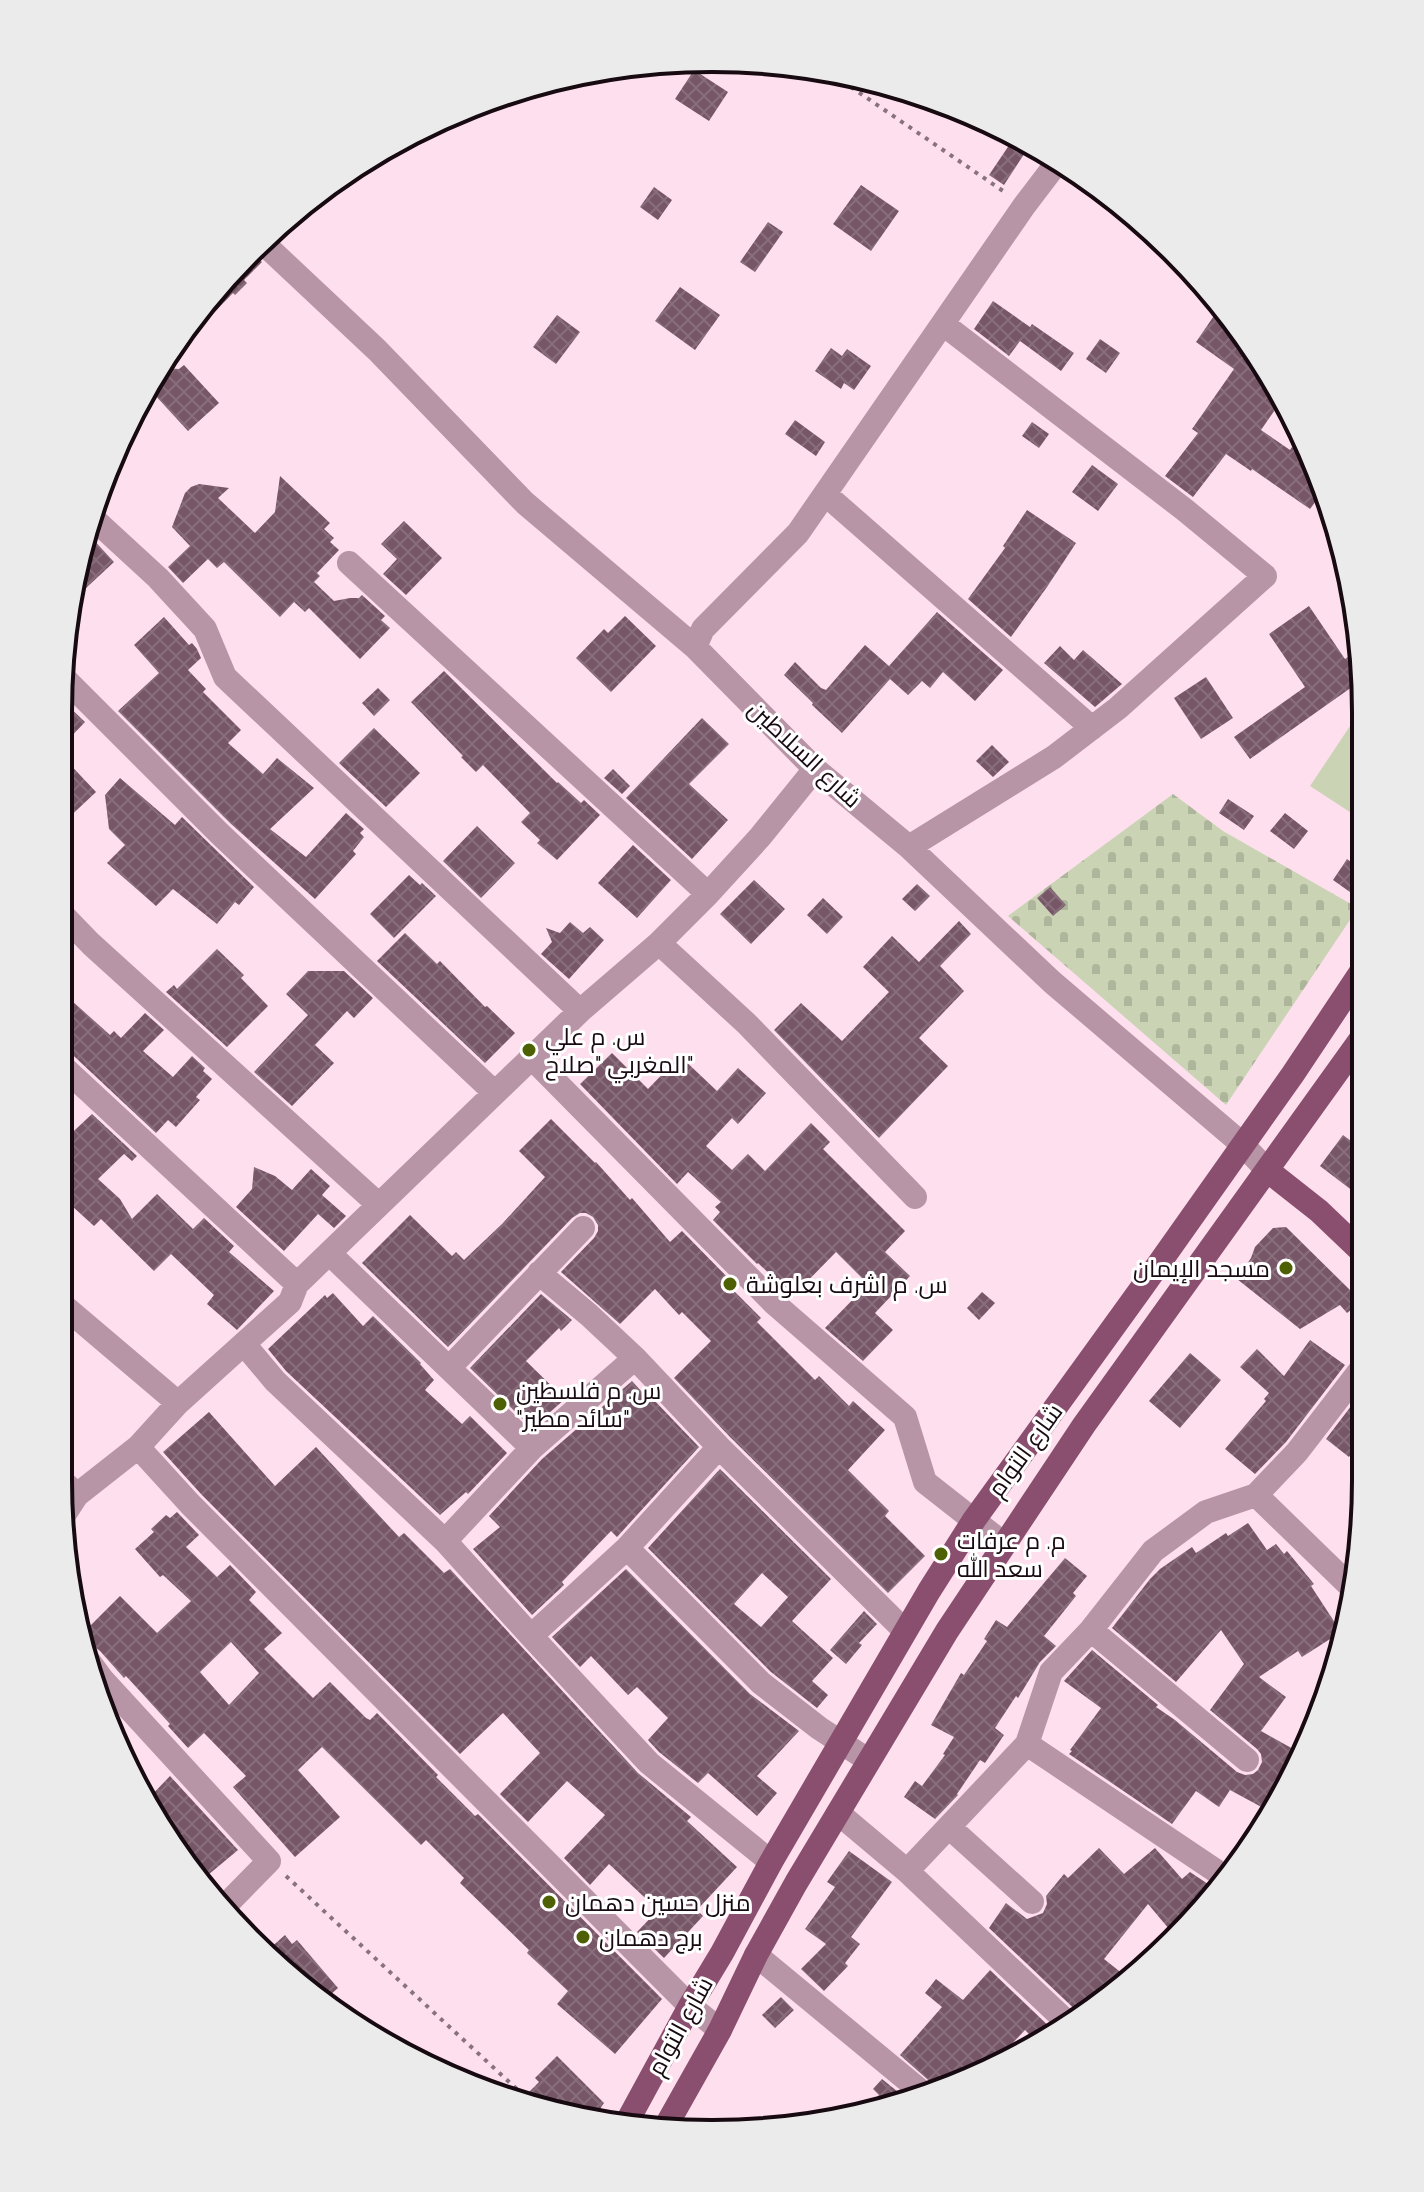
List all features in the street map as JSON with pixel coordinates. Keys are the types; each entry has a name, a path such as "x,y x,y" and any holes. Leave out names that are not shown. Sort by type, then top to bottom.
{"main road":[{"name":"شارع التوام","path":"631,2115 771,1862 905,1631 974,1520 1352,985"},
{"name":"شارع التوام","path":"670,2119 796,1883 947,1631 1084,1425 1352,1051"},
{"name":"شارع السلاطين","path":"1267,1170 1319,1211 1352,1242"}],"street":[{"path":"695,647 703,629 798,533 1051,170"},
{"name":"شارع السلاطين","path":"270,249 377,350 525,503 695,647 815,769 909,847 1052,982 1242,1144 1267,1170"},
{"path":"909,847 1054,757 1180,653 1265,576 1185,510 943,324"},
{"path":"825,494 1092,728"},
{"path":"100,525 158,578 205,629 225,677 580,1011"},
{"path":"349,563 708,894"},
{"path":"73,687 220,834 495,1093"},
{"path":"73,1503 138,1447 178,1403 290,1302 297,1284 580,1011 659,943 760,837 815,769"},
{"path":"72,924 379,1205"},
{"path":"659,943 746,1023 915,1197"},
{"path":"532,1058 775,1304 905,1417 925,1482 1004,1544"},
{"path":"72,1075 297,1284"},
{"path":"449,1368 583,1228"},
{"path":"329,1253 532,1448"},
{"path":"539,1273 635,1358 719,1447 905,1631"},
{"path":"72,1313 178,1403"},
{"path":"244,1344 275,1381 445,1541 649,1763 771,1862"},
{"path":"445,1541 532,1448 635,1358"},
{"path":"907,1871 1027,1744 1051,1672 1091,1630 1153,1551 1206,1512 1256,1495 1297,1452 1352,1381"},
{"path":"138,1447 190,1504 690,2006 720,2030"},
{"path":"531,1636 627,1548 719,1447"},
{"path":"1256,1495 1344,1580"},
{"path":"627,1548 761,1683 819,1728 868,1760"},
{"path":"1091,1630 1247,1760"},
{"path":"105,1682 269,1861 230,1901"},
{"path":"1027,1744 1218,1872"},
{"path":"838,1813 907,1871 1061,2016"},
{"path":"949,1827 1032,1902"},
{"path":"756,1955 915,2087"}],"path":[{"path":"852,88 1024,206"},
{"path":"269,1861 517,2089"}],"green space":[{"path":"1352,723 1352,813 1310,786"},
{"path":"1173,794 1223,831 1352,905 1352,917 1226,1105 1008,916"}],"building":[{"path":"692,72 698,72 728,92 709,121 675,99"},
{"path":"1009,146 1024,154 1004,185 989,175"},
{"path":"861,185 899,211 871,251 833,224"},
{"path":"654,187 672,200 658,220 640,207"},
{"path":"768,222 783,232 755,272 740,262"},
{"path":"259,259 262,262 244,280 247,283 204,323"},
{"path":"680,287 720,315 695,350 655,321"},
{"path":"993,301 1074,353 1061,371 1020,341 1009,356 974,329"},
{"path":"557,315 580,332 556,364 533,347"},
{"path":"1214,315 1244,356 1275,409 1261,430 1290,450 1292,447 1295,449 1316,501 1310,509 1226,454 1193,497 1165,476 1198,433 1192,429 1234,369 1196,342"},
{"path":"1100,339 1120,353 1106,373 1086,359"},
{"path":"831,348 842,356 847,349 871,366 854,390 844,383 841,389 815,371"},
{"path":"184,365 219,403 188,431 156,396 172,369"},
{"path":"795,420 825,442 816,456 785,434"},
{"path":"1032,422 1049,434 1039,448 1022,436"},
{"path":"1092,465 1118,484 1098,511 1072,492"},
{"path":"280,476 330,523 324,529 334,538 330,542 339,550 317,573 320,576 314,582 334,601 362,595 385,616 381,620 390,628 360,659 309,608 305,612 294,602 280,617 224,562 217,568 208,559 183,583 168,567 190,546 172,527 185,493 191,487 199,484 229,488 218,498 255,533 275,512"},
{"path":"1027,510 1076,543 1011,637 968,599 1005,548 1003,546"},
{"path":"404,521 442,558 406,595 383,574 397,559 381,544"},
{"path":"95,542 114,562 83,590"},
{"path":"1309,606 1345,659 1350,656 1351,687 1250,759 1234,737 1305,687 1269,634"},
{"path":"937,612 1003,670 975,701 943,672 930,688 922,681 908,695 890,679 842,733 784,675 795,662 826,690 865,645 889,666"},
{"path":"625,616 656,646 611,692 576,658 604,629 608,633"},
{"path":"164,617 189,645 192,643 197,649 201,658 188,670 206,689 203,692 241,730 228,743 263,774 277,758 314,788 270,829 306,857 346,813 364,829 360,833 364,837 353,851 356,854 315,899 230,823 118,711 159,673 134,645"},
{"path":"1060,646 1074,660 1083,650 1122,684 1095,707 1044,663"},
{"path":"444,671 557,783 581,803 584,800 600,815 557,860 537,843 540,840 521,822 530,813 483,765 476,772 411,702"},
{"path":"1206,677 1233,718 1201,739 1174,698"},
{"path":"378,688 390,700 374,716 362,703"},
{"path":"72,710 85,722 72,736"},
{"path":"702,718 729,744 689,784 728,820 692,859 626,798"},
{"path":"374,728 420,773 386,807 339,763"},
{"path":"992,745 1009,762 993,777 976,761"},
{"path":"72,767 96,792 72,815"},
{"path":"613,769 630,786 622,794 604,778"},
{"path":"120,778 175,825 182,817 254,887 239,905 235,902 217,924 173,889 156,906 107,863 125,845 109,829 105,795"},
{"path":"1228,799 1254,816 1244,830 1219,813"},
{"path":"1285,813 1308,831 1294,849 1270,831"},
{"path":"477,826 515,863 481,898 443,861"},
{"path":"633,845 671,880 637,918 598,883"},
{"path":"1347,859 1352,863 1352,893 1333,880"},
{"path":"409,875 436,896 394,938 370,914"},
{"path":"754,880 785,909 751,944 720,914"},
{"path":"917,884 930,896 915,911 902,899"},
{"path":"1050,887 1066,905 1053,916 1037,898"},
{"path":"823,898 843,917 827,934 807,915"},
{"path":"959,921 971,934 940,966 964,991 919,1038 948,1066 879,1138 774,1030 801,1003 842,1041 889,992 863,967 892,936 919,962"},
{"path":"570,922 583,933 590,927 604,940 569,979 541,954 552,942 546,928 560,933"},
{"path":"405,933 437,964 440,961 515,1033 485,1063 377,961"},
{"path":"217,949 244,975 241,978 268,1006 227,1047 166,992 174,985 177,989"},
{"path":"308,971 344,971 373,998 354,1018 347,1011 315,1045 334,1063 292,1106 254,1072 308,1015 286,994"},
{"path":"72,1001 110,1035 114,1031 121,1038 145,1013 164,1030 143,1051 173,1077 192,1056 212,1079 196,1097 200,1100 176,1127 168,1120 156,1133 72,1054"},
{"path":"612,1053 648,1089 680,1056 717,1091 738,1068 766,1093 738,1124 732,1118 706,1146 732,1170 748,1154 765,1171 811,1123 830,1142 823,1149 905,1231 885,1252 910,1276 875,1313 893,1330 863,1361 825,1328 868,1284 836,1252 794,1295 757,1264 713,1220 720,1212 715,1207 721,1202 688,1172 677,1184 580,1084"},
{"path":"92,1114 137,1156 132,1161 124,1154 98,1179 120,1199 132,1219 157,1194 193,1229 204,1218 234,1246 229,1252 274,1291 237,1330 207,1304 214,1295 171,1254 154,1271 101,1219 94,1226 72,1206 72,1133"},
{"path":"551,1119 630,1200 632,1198 670,1242 682,1231 735,1285 732,1289 761,1318 757,1322 815,1380 819,1376 849,1406 853,1401 885,1430 848,1470 889,1511 885,1516 925,1556 888,1593 674,1378 711,1341 682,1312 679,1315 655,1289 620,1324 561,1272 594,1238 598,1225 593,1217 580,1213 572,1218 448,1347 362,1263 410,1215 452,1256 456,1252 464,1260 545,1177 519,1151"},
{"path":"1343,1135 1352,1142 1352,1190 1320,1166"},
{"path":"254,1167 275,1176 292,1190 311,1169 330,1186 322,1195 346,1216 334,1228 318,1214 284,1251 236,1207 252,1189"},
{"name":"مسجد الإيمان","path":"1286,1227 1351,1291 1352,1309 1347,1313 1340,1305 1300,1329 1237,1279 1255,1247 1273,1228"},
{"path":"982,1292 995,1303 979,1320 967,1308"},
{"path":"333,1293 363,1326 373,1316 434,1380 425,1390 462,1424 470,1416 507,1453 468,1494 466,1492 440,1515 286,1371 268,1349 325,1295 327,1298"},
{"path":"541,1294 572,1320 561,1331 559,1328 526,1361 565,1399 532,1428 470,1368"},
{"path":"1310,1340 1345,1365 1286,1442 1255,1474 1225,1449 1266,1401 1264,1399 1269,1393 1240,1367 1257,1349 1284,1376"},
{"path":"1190,1353 1221,1380 1180,1428 1149,1401"},
{"path":"632,1381 699,1447 617,1537 611,1531 562,1582 564,1585 532,1615 473,1549 500,1527 489,1516 542,1459"},
{"path":"1352,1405 1352,1453 1349,1457 1326,1439"},
{"path":"209,1412 275,1486 316,1447 399,1537 404,1533 444,1573 450,1569 638,1773 691,1817 687,1821 737,1867 697,1910 703,1916 664,1958 637,1932 658,1910 609,1864 590,1885 564,1858 605,1815 567,1781 528,1822 500,1794 540,1753 503,1713 460,1754 163,1452"},
{"path":"720,1469 831,1579 792,1621 833,1658 812,1681 828,1695 817,1708 771,1672 648,1548","holes":["762,1573 788,1597 761,1627 734,1604"]},
{"path":"177,1512 199,1535 186,1547 217,1577 230,1565 256,1592 249,1600 282,1633 264,1649 313,1698 330,1682 366,1718 370,1720 377,1713 438,1775 436,1777 475,1816 478,1814 662,1999 615,2054 557,2004 568,1991 460,1883 464,1878 426,1840 421,1845 322,1747 298,1770 340,1817 295,1857 233,1787 246,1776 204,1733 188,1748 126,1676 124,1678 94,1647 89,1627 120,1596 157,1633 191,1601 163,1575 160,1577 135,1549 154,1532 151,1529 166,1515 170,1518","holes":["231,1642 259,1673 229,1705 200,1672"]},
{"path":"1248,1523 1267,1550 1276,1544 1284,1554 1287,1551 1314,1584 1311,1586 1335,1624 1332,1638 1302,1657 1298,1651 1259,1677 1286,1697 1261,1731 1292,1749 1262,1807 1230,1790 1219,1807 1196,1791 1172,1824 1069,1754 1101,1708 1064,1681 1092,1650 1158,1705 1156,1707 1237,1772 1245,1775 1258,1770 1262,1762 1257,1749 1210,1710 1244,1664 1221,1630 1176,1682 1112,1628 1160,1569 1192,1547 1196,1553 1226,1533 1228,1536"},
{"path":"1065,1558 1087,1576 1073,1593 1076,1596 1044,1636 1056,1646 1040,1662 995,1728 1004,1735 985,1763 980,1760 958,1795 935,1819 904,1797 915,1781 922,1786 954,1737 931,1725 961,1673 964,1675 987,1641 984,1639 996,1620 1007,1627"},
{"path":"626,1569 750,1694 799,1731 757,1776 777,1793 757,1816 708,1773 698,1783 659,1752 648,1740 668,1718 637,1687 628,1695 591,1656 580,1667 552,1637"},
{"path":"864,1611 877,1624 859,1643 862,1645 846,1664 830,1650"},
{"path":"170,1776 238,1850 208,1875 154,1793"},
{"path":"1099,1848 1124,1874 1155,1848 1182,1879 1190,1872 1208,1884 1169,1929 1148,1904 1104,1959 1121,1972 1074,2008 989,1928 1006,1903 1027,1919 1043,1913 1046,1896 1064,1874 1068,1878"},
{"path":"849,1851 892,1882 851,1937 860,1944 845,1963 848,1966 824,1991 801,1969 826,1944 805,1929 835,1887 827,1882"},
{"path":"285,1935 292,1944 297,1940 338,1988 331,1994 273,1946"},
{"path":"990,1970 1047,2025 1030,2035 1025,2030 1010,2046 995,2054 930,2081 900,2055 942,2007 925,1993 936,1979 963,2000"},
{"path":"781,1997 794,2010 775,2028 762,2015"},
{"path":"557,2056 604,2103 599,2110 530,2093 539,2082 535,2078"},
{"path":"882,2079 898,2092 876,2099 879,2095 873,2089"}],"place":[{"name":"س. م علي المغربي \"صلاح\"","path":"529,1050"},
{"name":"مسجد الإيمان","path":"1286,1268"},
{"name":"س. م اشرف بعلوشة","path":"730,1284"},
{"name":"س. م فلسطين \"سائد مطير\"","path":"500,1404"},
{"name":"م. م عرفات سعد الله","path":"941,1554"},
{"name":"منزل حسين دهمان","path":"549,1902"},
{"name":"برج دهمان","path":"583,1937"}]}
